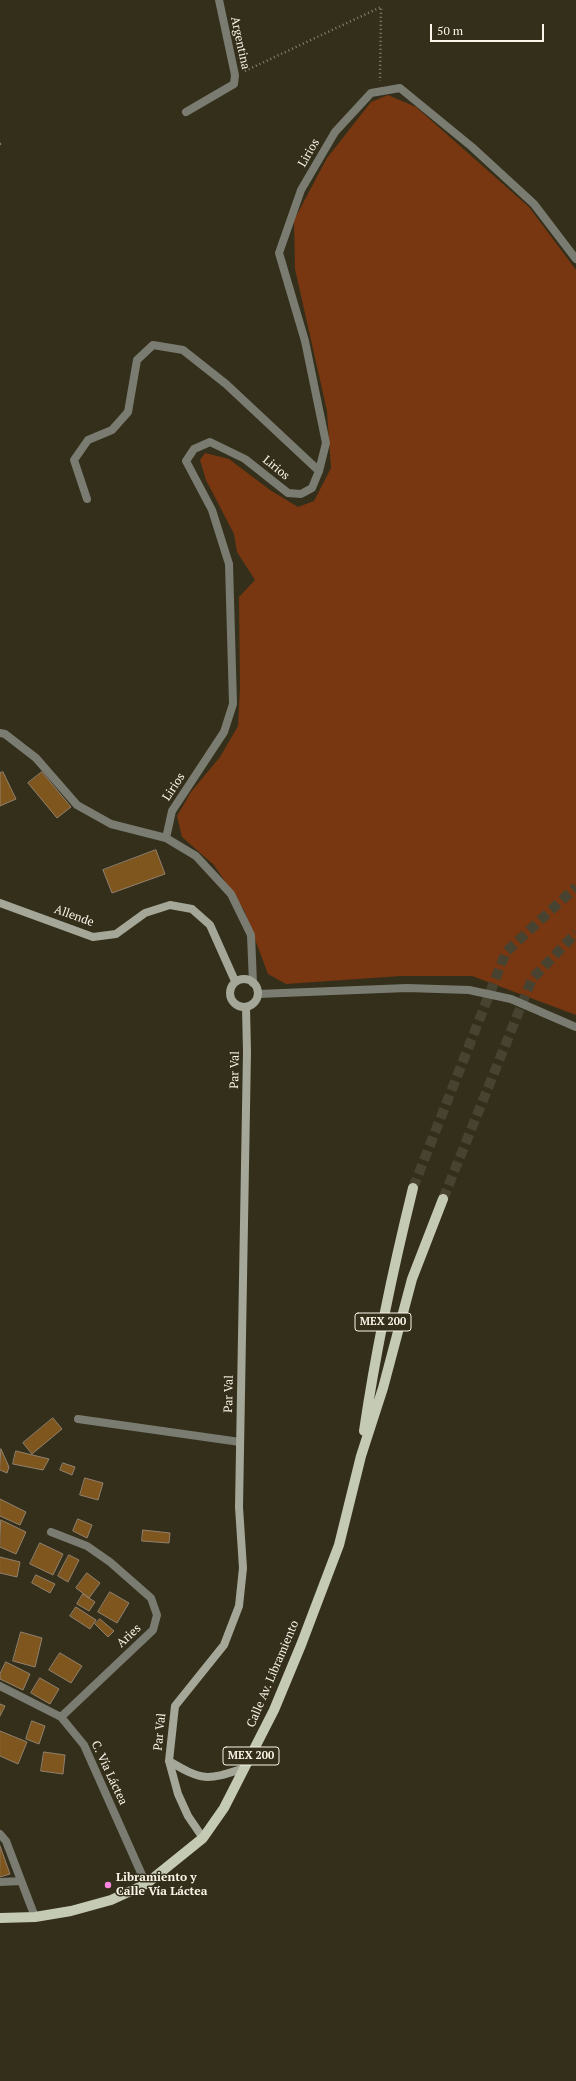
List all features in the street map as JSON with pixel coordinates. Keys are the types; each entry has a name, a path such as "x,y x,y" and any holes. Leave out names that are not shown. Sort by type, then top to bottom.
{"main road":[{"name":"Calle Av. Libramiento","path":"361,1456 372,1380 392,1269 413,1188"},
{"name":"Calle Av. Libramiento","path":"0,1918 35,1917 71,1911 112,1900 146,1884 203,1838 224,1808 274,1710 302,1645 339,1545 361,1456 383,1388 412,1279 443,1199"}],"street":[{"name":"Argentina","path":"186,112 234,84 236,76 219,0"},
{"name":"Lirios","path":"166,838 172,811 224,732 233,704 229,564 212,510 186,461 194,448 210,442 245,459 288,493 301,494 312,488 320,471 326,443 305,341 279,253 301,190 335,132 371,93 400,88 472,147 534,204 576,259"},
{"path":"87,499 74,460 88,440 112,430 128,412 137,360 153,345 183,350 226,384 320,471"},
{"path":"0,732 5,734 36,758 77,805 110,824 166,838 196,856 231,894 251,935 253,983 258,994"},
{"name":"Allende","path":"0,903 93,937 116,934 145,913 170,906 192,909 210,925 235,981"},
{"path":"253,983 248,979 235,981 229,992 230,998 234,1004 246,1007 252,1005 258,994"},
{"path":"258,994 407,988 469,990 511,999 576,1027"},
{"name":"Par Val","path":"203,1838 188,1816 178,1794 169,1761 175,1706 224,1645 239,1606 242,1568 239,1507 247,1052 246,1007"},
{"path":"78,1419 240,1442"},
{"name":"Aries","path":"51,1532 87,1546 110,1562 150,1598 157,1615 153,1630 61,1717"},
{"name":"C. Vía Láctea","path":"0,1686 61,1717 84,1745 146,1884"},
{"name":"Par Val","path":"169,1761 192,1775 207,1778 245,1768"},
{"path":"0,1834 6,1841 35,1917"},
{"path":"0,1882 21,1880"}],"path":[{"path":"236,76 381,7 380,91"}],"shaded area":[{"path":"388,95 416,107 529,207 576,270 576,1015 472,976 401,976 286,984 268,974 244,910 214,865 182,837 177,816 191,792 220,757 238,726 240,688 239,597 255,580 237,552 234,534 206,480 200,460 205,453 229,459 270,490 298,507 314,501 331,468 327,411 295,269 294,220 327,158 371,102"}],"building":[{"path":"3,772 16,799 0,806 0,773"},
{"path":"42,772 71,807 57,818 28,783"},
{"path":"156,850 165,874 112,893 103,870"},
{"path":"53,1418 62,1429 32,1454 23,1443"},
{"path":"1,1449 9,1467 7,1473 0,1470"},
{"path":"16,1451 49,1459 43,1470 13,1464"},
{"path":"63,1463 75,1467 72,1475 60,1470"},
{"path":"85,1478 103,1483 98,1500 80,1495"},
{"path":"0,1499 26,1512 20,1525 0,1516"},
{"path":"78,1519 92,1525 87,1538 73,1531"},
{"path":"1,1520 26,1532 16,1554 0,1547"},
{"path":"143,1530 170,1533 169,1543 142,1541"},
{"path":"40,1543 63,1554 53,1575 30,1564"},
{"path":"69,1555 79,1560 68,1582 58,1576"},
{"path":"0,1557 20,1562 17,1577 0,1573"},
{"path":"87,1573 100,1583 89,1598 76,1588"},
{"path":"36,1575 55,1584 50,1593 32,1583"},
{"path":"110,1592 129,1603 117,1623 98,1612"},
{"path":"83,1594 95,1602 89,1611 77,1604"},
{"path":"76,1607 96,1620 90,1629 70,1616"},
{"path":"100,1619 114,1631 108,1637 95,1624"},
{"path":"21,1632 42,1638 35,1667 13,1661"},
{"path":"60,1653 82,1666 71,1683 49,1670"},
{"path":"6,1662 30,1674 23,1690 0,1679 0,1674"},
{"path":"40,1678 59,1689 50,1704 31,1693"},
{"path":"0,1704 5,1706 0,1716"},
{"path":"32,1721 45,1726 39,1744 26,1739"},
{"path":"0,1731 27,1742 18,1764 0,1756"},
{"path":"44,1752 65,1755 63,1774 41,1771"},
{"path":"0,1846 10,1874 0,1877"}],"tunnel":[{"path":"413,1188 506,952 576,887"},
{"path":"443,1199 532,979 576,933"}],"place":[{"name":"Libramiento y Calle Vía Láctea","path":"108,1885"}]}
